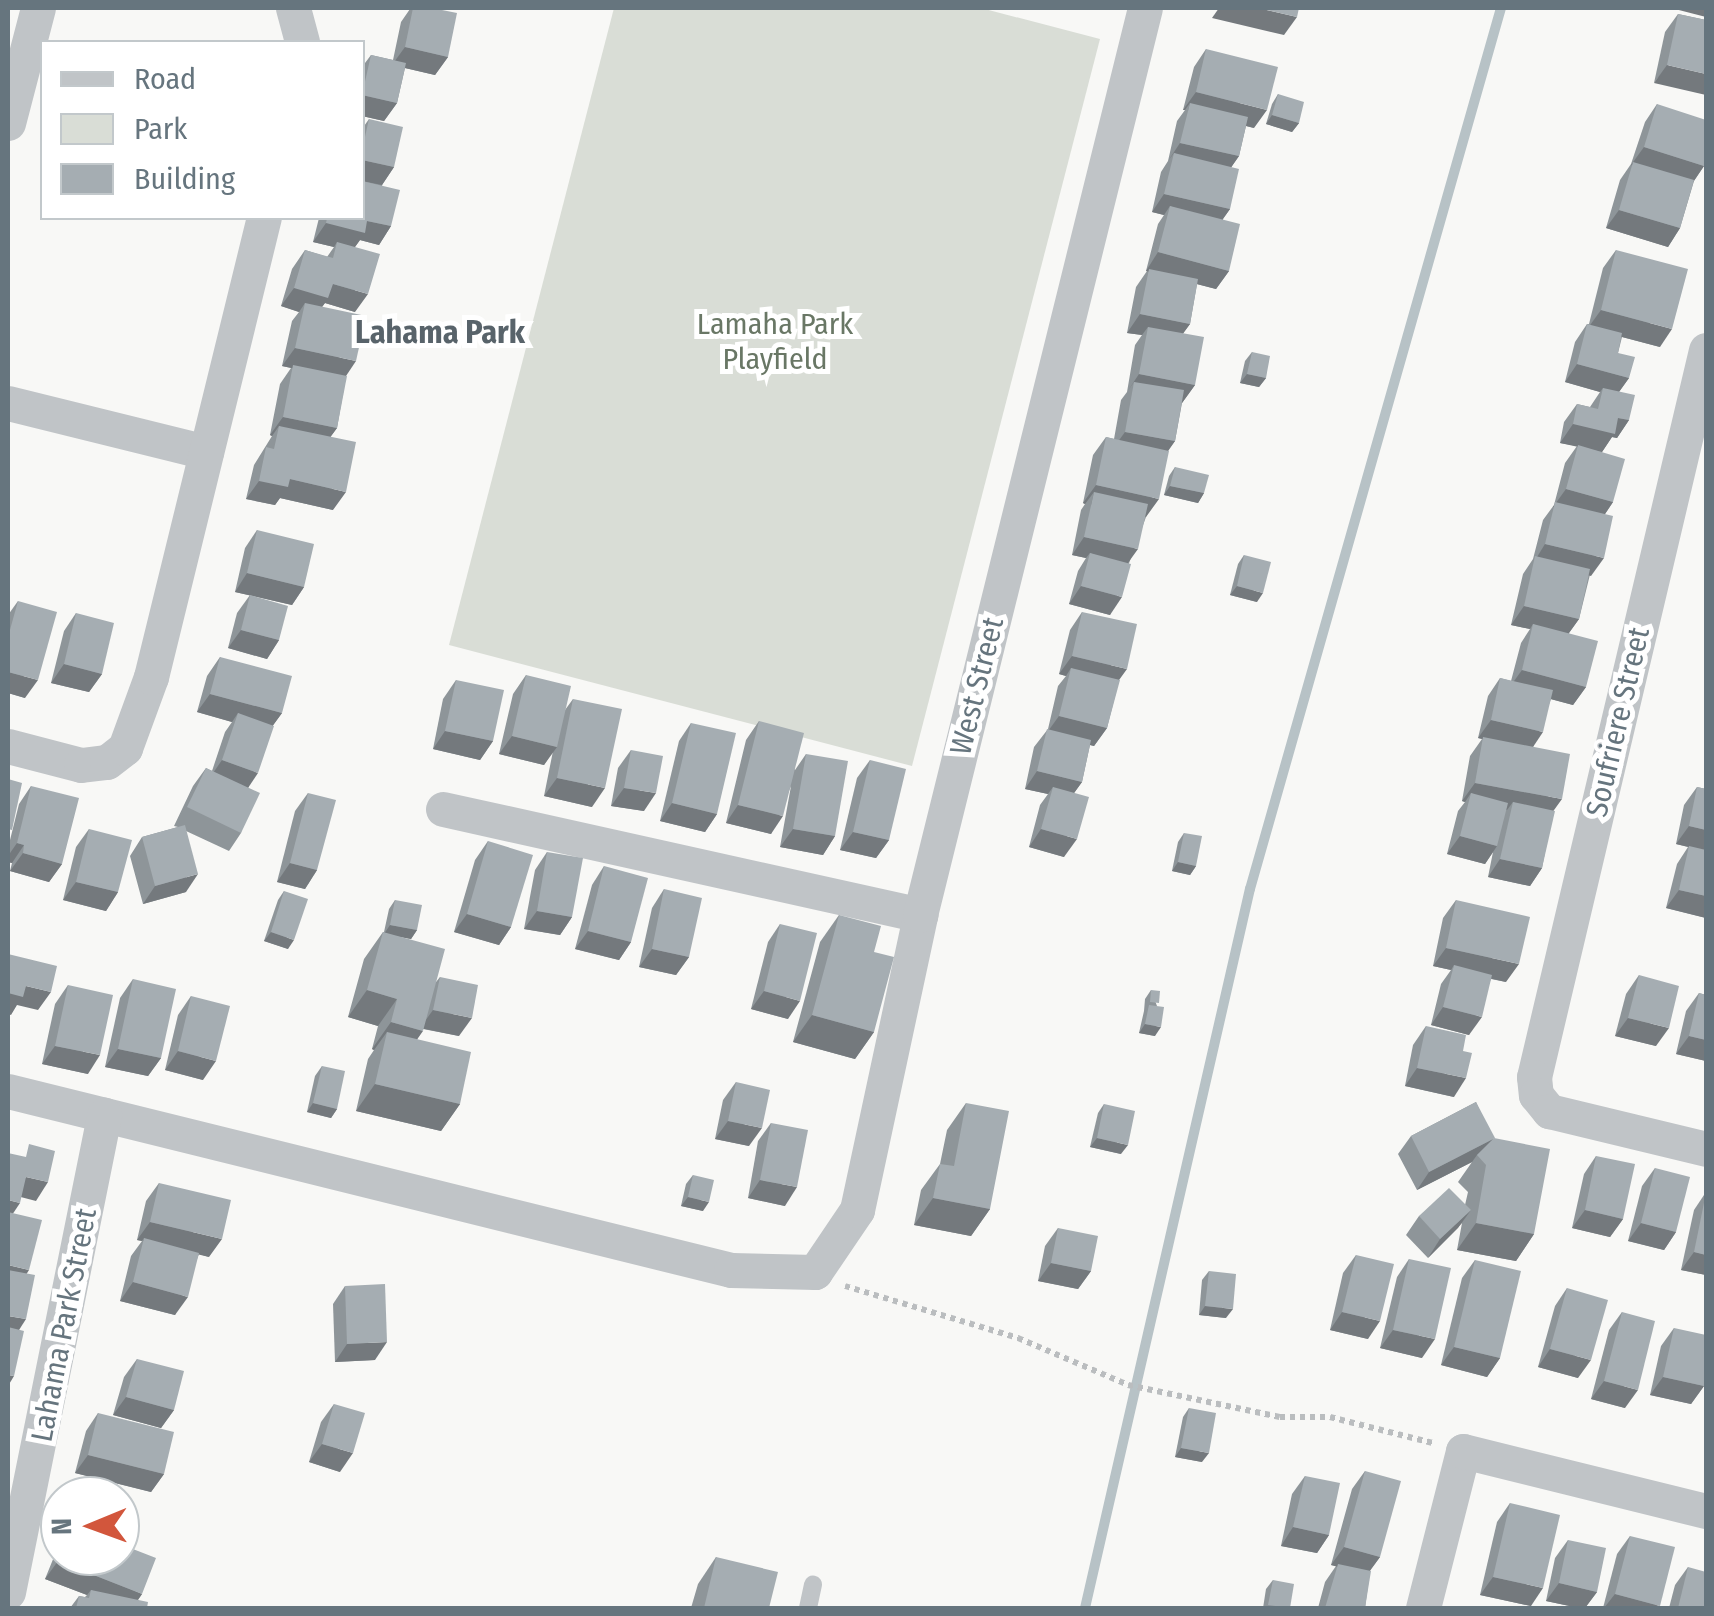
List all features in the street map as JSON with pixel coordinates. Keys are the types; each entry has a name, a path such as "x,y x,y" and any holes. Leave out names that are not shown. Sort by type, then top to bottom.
{"street":[{"path":"8,123 38,8"},
{"path":"293,8 301,40"},
{"name":"West Street","path":"816,1272 857,1210 920,914 1146,8"},
{"path":"8,746 81,765 107,762 125,748 150,676 264,220"},
{"name":"Soufriere Street","path":"1706,350 1534,1077 1536,1094 1549,1111 1706,1149"},
{"path":"8,403 206,452"},
{"path":"443,808 920,914"},
{"path":"8,1091 732,1270 816,1272"},
{"name":"Lahama Park Street","path":"8,1592 104,1115"},
{"path":"1423,1608 1463,1451 1706,1510"}],"lane":[{"path":"808,1608 813,1585"}],"path":[{"path":"816,1272 1018,1338 1128,1385 1280,1418 1330,1417 1463,1451"}],"green space":[{"name":"Lamaha Park Playfield","path":"614,8 981,8 1100,39 912,766 449,645"}],"building":[{"path":"413,8 457,13 448,57 405,47"},
{"path":"1258,8 1299,8 1297,17"},
{"path":"1678,14 1706,20 1706,74 1667,65"},
{"path":"1206,49 1278,67 1267,110 1196,92"},
{"path":"371,55 406,63 397,103 365,96"},
{"path":"1278,94 1304,102 1299,123 1272,115"},
{"path":"1190,103 1248,117 1239,156 1180,143"},
{"path":"1657,104 1706,120 1704,166 1644,147"},
{"path":"369,119 403,127 394,167 365,161"},
{"path":"1174,153 1239,169 1230,209 1164,194"},
{"path":"1633,162 1694,180 1680,228 1619,210"},
{"path":"365,182 400,190 391,226 367,221 365,233 326,223 365,220"},
{"path":"1170,206 1240,224 1229,271 1158,252"},
{"path":"337,242 380,254 368,294 333,284 328,298 294,288 305,250 333,258"},
{"path":"1616,250 1688,269 1672,329 1601,310"},
{"path":"1149,269 1198,279 1190,324 1140,314"},
{"path":"305,303 366,316 356,361 295,348"},
{"path":"1587,324 1622,333 1618,353 1635,357 1629,378 1577,364"},
{"path":"1148,327 1204,337 1195,385 1139,374"},
{"path":"1252,352 1270,356 1266,378 1247,374"},
{"path":"293,365 347,376 337,428 283,417"},
{"path":"1134,382 1184,390 1175,441 1125,432"},
{"path":"1603,388 1635,395 1629,420 1618,418 1615,434 1573,424 1577,404 1598,409"},
{"path":"279,426 356,442 346,492 290,479 288,487 259,481 266,447 274,449"},
{"path":"1106,437 1169,451 1159,499 1096,485"},
{"path":"1578,445 1625,459 1613,502 1566,489"},
{"path":"1175,467 1209,475 1204,493 1170,486"},
{"path":"1094,492 1148,504 1138,549 1084,537"},
{"path":"1555,502 1613,516 1604,558 1545,544"},
{"path":"257,530 314,544 304,587 247,573"},
{"path":"1090,553 1131,564 1122,597 1081,586"},
{"path":"1244,555 1271,562 1263,593 1237,586"},
{"path":"1535,556 1590,569 1579,619 1524,606"},
{"path":"250,595 288,606 279,640 241,630"},
{"path":"18,601 57,612 38,680 8,672 8,637"},
{"path":"1082,612 1137,624 1127,669 1072,656"},
{"path":"76,613 114,623 102,674 64,664"},
{"path":"1533,624 1598,641 1586,687 1522,670"},
{"path":"220,657 292,676 282,713 210,694"},
{"path":"1071,668 1120,680 1107,728 1059,716"},
{"path":"526,675 571,686 557,747 512,736"},
{"path":"1500,678 1553,690 1543,732 1491,720"},
{"path":"456,680 504,690 493,741 445,731"},
{"path":"573,699 622,709 605,788 557,778"},
{"path":"238,713 274,726 258,773 222,760"},
{"path":"759,721 804,733 783,816 738,805"},
{"path":"691,723 736,733 717,814 672,803"},
{"path":"1047,729 1091,740 1082,782 1037,771"},
{"path":"1483,737 1570,754 1562,799 1475,783"},
{"path":"631,750 663,756 656,793 624,788"},
{"path":"806,754 848,761 835,836 793,829"},
{"path":"870,760 906,769 889,840 853,832"},
{"path":"206,768 260,793 241,833 187,807"},
{"path":"8,779 22,783 12,830 8,829"},
{"path":"31,786 79,798 62,864 23,853 24,845 17,843"},
{"path":"1053,787 1089,797 1077,839 1041,829"},
{"path":"1697,787 1706,789 1706,830 1689,826"},
{"path":"308,793 336,800 317,870 290,863"},
{"path":"1471,793 1508,803 1497,846 1460,836"},
{"path":"1513,802 1555,811 1542,868 1500,859"},
{"path":"185,825 198,874 155,886 142,837"},
{"path":"89,829 132,840 118,892 76,882"},
{"path":"1184,833 1202,836 1196,866 1178,862"},
{"path":"488,841 533,855 511,927 467,914"},
{"path":"1689,846 1706,850 1706,896 1679,890"},
{"path":"547,852 583,858 572,917 537,911"},
{"path":"604,866 648,878 631,942 588,931"},
{"path":"664,889 702,898 689,957 652,949"},
{"path":"284,891 308,899 294,940 271,932"},
{"path":"395,900 422,905 417,930 390,925"},
{"path":"1456,900 1530,917 1519,964 1446,948"},
{"path":"839,915 881,926 874,952 894,957 874,1032 812,1015"},
{"path":"780,924 817,933 800,1001 764,991"},
{"path":"383,932 445,949 423,1031 391,1022 397,999 367,990"},
{"path":"8,954 57,966 51,992 26,986 23,997 8,993"},
{"path":"1454,965 1492,975 1482,1017 1443,1007"},
{"path":"1639,975 1679,986 1669,1028 1628,1018"},
{"path":"440,977 478,985 472,1018 433,1010"},
{"path":"133,979 176,989 161,1058 118,1049"},
{"path":"68,985 113,995 100,1055 55,1046"},
{"path":"1151,990 1160,991 1159,1003 1150,1002"},
{"path":"1699,993 1706,995 1706,1040 1689,1036"},
{"path":"191,996 230,1006 216,1061 178,1051"},
{"path":"1149,1005 1164,1007 1161,1027 1145,1024"},
{"path":"1426,1026 1466,1035 1463,1051 1472,1053 1466,1078 1417,1068"},
{"path":"387,1032 471,1052 460,1104 375,1084"},
{"path":"322,1066 345,1071 337,1109 313,1103"},
{"path":"736,1082 770,1090 762,1128 728,1121"},
{"path":"1476,1102 1495,1138 1429,1172 1411,1136"},
{"path":"966,1103 1009,1111 990,1209 933,1198 940,1164 954,1166"},
{"path":"1104,1104 1135,1111 1128,1145 1097,1138"},
{"path":"771,1123 808,1130 797,1187 760,1180"},
{"path":"1494,1138 1550,1149 1534,1234 1476,1223 1486,1165 1477,1155"},
{"path":"29,1144 55,1151 48,1182 26,1177 20,1203 8,1200 8,1153 26,1157"},
{"path":"1596,1156 1635,1164 1623,1219 1585,1210"},
{"path":"1655,1168 1690,1177 1676,1232 1641,1223"},
{"path":"693,1175 714,1180 709,1202 688,1197"},
{"path":"159,1183 231,1200 222,1239 150,1222"},
{"path":"1449,1188 1471,1210 1440,1239 1419,1216"},
{"path":"1706,1193 1706,1255 1694,1252"},
{"path":"8,1212 42,1220 29,1270 8,1265"},
{"path":"1058,1228 1098,1236 1091,1271 1051,1263"},
{"path":"144,1238 199,1253 188,1297 133,1282"},
{"path":"1356,1255 1394,1264 1380,1321 1342,1312"},
{"path":"1409,1259 1451,1268 1435,1339 1393,1330"},
{"path":"1475,1260 1521,1271 1500,1358 1454,1347"},
{"path":"8,1270 35,1275 26,1319 8,1316"},
{"path":"1209,1271 1236,1274 1233,1309 1205,1306"},
{"path":"385,1284 387,1342 347,1344 345,1286"},
{"path":"1567,1288 1608,1300 1591,1360 1550,1349"},
{"path":"1622,1312 1655,1321 1638,1390 1604,1381"},
{"path":"8,1327 24,1331 14,1376 8,1375"},
{"path":"1674,1328 1706,1335 1704,1386 1663,1377"},
{"path":"137,1359 184,1371 174,1410 126,1397"},
{"path":"334,1404 365,1413 353,1453 322,1444"},
{"path":"1189,1408 1216,1413 1209,1453 1181,1448"},
{"path":"98,1413 174,1432 164,1474 88,1455"},
{"path":"1365,1471 1401,1481 1380,1557 1344,1547"},
{"path":"1305,1476 1340,1483 1329,1535 1293,1527"},
{"path":"1510,1503 1560,1515 1543,1588 1493,1577"},
{"path":"1630,1536 1675,1547 1660,1606 1615,1594"},
{"path":"1568,1540 1606,1548 1597,1592 1559,1583"},
{"path":"140,1552 156,1558 142,1594 96,1576 140,1576"},
{"path":"716,1557 778,1572 769,1608 704,1608"},
{"path":"1338,1564 1371,1571 1365,1608 1325,1608"},
{"path":"1688,1567 1706,1572 1706,1608 1678,1608"},
{"path":"1273,1580 1294,1584 1290,1608 1268,1605"},
{"path":"91,1590 148,1602 147,1608 76,1608 79,1596 89,1598"}],"waterway":[{"path":"1085,1608 1250,889 1501,8"}],"district":[{"name":"Lahama Park","path":"440,332"}]}
